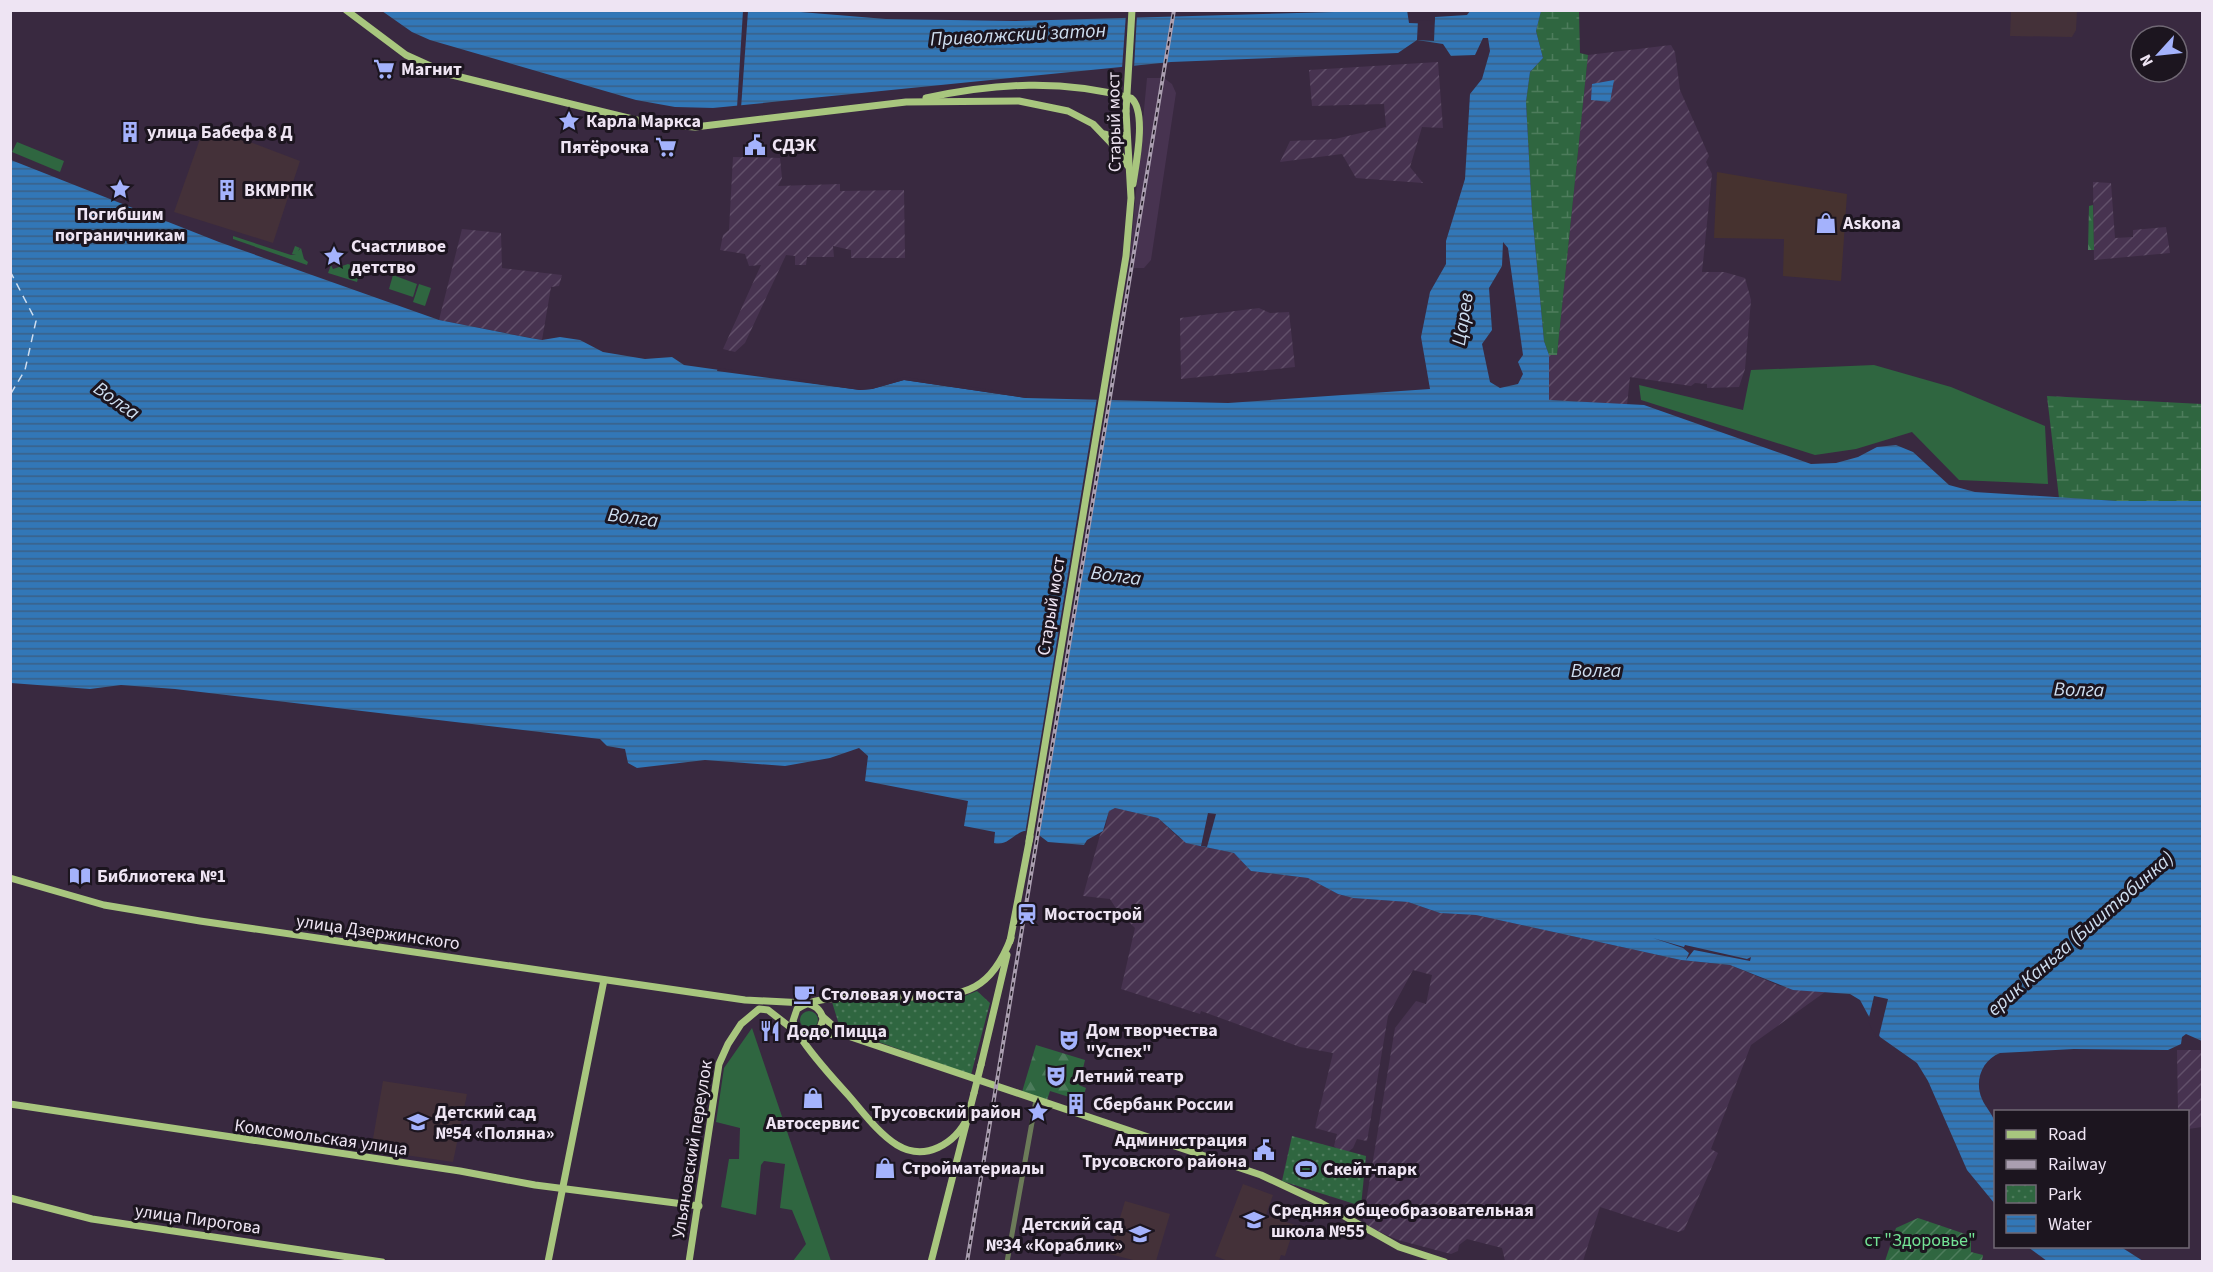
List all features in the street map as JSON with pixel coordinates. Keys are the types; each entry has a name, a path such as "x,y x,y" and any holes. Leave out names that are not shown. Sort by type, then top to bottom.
{"main road":[{"path":"346,10 406,55 439,70 653,124 706,126 906,102 997,99 1027,102 1068,111 1103,132 1132,166"},
{"name":"Старый мост","path":"1011,938 1024,875 1126,256 1132,166 1126,135 1126,111 1132,10"},
{"path":"906,102 975,87 1033,84 1119,94 1136,102 1140,115 1132,166"},
{"path":"1103,132 1114,137 1126,135"},
{"name":"улица Дзержинского","path":"10,878 104,905 745,1000 808,1004 839,998 943,996 967,992 991,976 1011,938"},
{"path":"931,1262 1011,938"},
{"path":"549,1262 604,980"},
{"path":"845,1035 822,1016 817,1008 808,1004 794,1012 793,1021 797,1033 835,1081 879,1130 898,1146 919,1152 934,1150 959,1133 968,1117"},
{"name":"Ульяновский переулок","path":"688,1262 699,1206 719,1065 728,1044 751,1014 759,1009 768,1010 797,1033"},
{"path":"815,1034 821,1028 822,1016"},
{"path":"797,1033 807,1036 845,1035 1261,1175 1321,1203 1399,1247 1445,1262"},
{"name":"Комсомольская улица","path":"10,1104 509,1181 562,1186 699,1206"},
{"name":"улица Пирогова","path":"10,1198 92,1219 382,1262"}],"street":[{"path":"1007,1262 1036,1100"}],"shaded area":[{"path":"2011,11 2077,11 2076,30 2072,37 2010,36"},
{"path":"1671,45 1675,52 1680,90 1709,156 1706,162 1712,174 1702,272 1724,272 1745,278 1751,300 1745,369 1739,387 1707,388 1707,384 1695,383 1691,386 1630,377 1627,405 1549,400 1549,355 1557,355 1588,55"},
{"path":"1438,62 1443,128 1422,127 1410,167 1423,183 1356,178 1342,154 1280,162 1290,141 1335,139 1386,127 1384,104 1312,106 1309,70"},
{"path":"1147,78 1164,78 1172,84 1176,93 1151,260 1144,268 1133,268 1134,256 1130,255"},
{"path":"205,125 300,161 273,243 174,212"},
{"path":"733,157 780,158 782,178 778,186 840,184 840,191 904,190 905,258 851,258 851,250 833,246 834,257 807,257 806,265 795,265 795,256 786,255 745,343 735,352 723,349 761,265 749,266 745,254 720,250 723,235 729,230"},
{"path":"1717,172 1847,194 1841,281 1783,276 1784,239 1714,238"},
{"path":"2093,182 2111,183 2115,238 2133,237 2133,230 2166,227 2170,253 2094,260"},
{"path":"462,229 501,233 502,268 562,275 559,286 551,287 542,340 439,320"},
{"path":"1259,308 1270,313 1289,312 1295,367 1181,379 1180,318"},
{"path":"1115,808 1158,818 1179,838 1192,844 1234,853 1251,871 1308,878 1338,894 1353,898 1408,902 1440,913 1476,915 1681,960 1730,965 1780,986 1825,992 1751,1045 1711,1149 1718,1153 1684,1230 1678,1232 1600,1207 1583,1261 1505,1261 1502,1248 1467,1239 1459,1245 1458,1251 1451,1254 1398,1240 1371,1228 1363,1220 1395,1028 1416,1001 1426,1004 1432,975 1413,970 1388,1016 1367,1141 1357,1139 1353,1148 1348,1152 1338,1150 1334,1146 1337,1134 1315,1128 1333,1053 1300,1047 1201,1011 1200,1014 1121,989 1135,928 1125,918 1116,917 1117,910 1110,899 1083,896 1100,835 1105,828 1109,811"},
{"path":"2177,1050 2202,1050 2202,1127 2189,1129 2189,1110 2178,1110"},
{"name":"Детский сад №54 «Поляна»","path":"383,1081 467,1094 453,1162 371,1150"},
{"name":"Средняя общеобразовательная школа №55","path":"1243,1184 1273,1195 1266,1215 1295,1225 1285,1256 1281,1255 1279,1261 1228,1261 1215,1256"},
{"name":"Детский сад №34 «Кораблик»","path":"1125,1201 1170,1214 1156,1261 1137,1261 1109,1254"}],"green space":[{"path":"1541,11 1579,11 1580,53 1588,55 1557,355 1549,355 1544,341 1532,212 1526,102 1530,72 1543,58 1536,31"},
{"path":"17,142 64,161 60,172 12,152"},
{"path":"2093,205 2094,250 2088,250 2089,206"},
{"path":"233,236 291,255 296,254 292,254 295,246 300,248 298,251 301,248 304,259 308,262 307,265 233,239"},
{"path":"348,264 353,266 347,275 355,266 361,268 357,282 328,273 331,265 333,269"},
{"path":"393,275 417,284 413,297 389,289"},
{"path":"419,284 431,288 425,306 413,302"},
{"path":"1874,365 1951,387 2045,426 2048,484 1959,480 1912,432 1856,449 1815,455 1641,400 1639,385 1743,410 1751,370"},
{"path":"2047,396 2202,404 2202,501 2059,498"},
{"path":"977,991 990,1003 971,1075 840,1028 832,1002 955,1000"},
{"path":"809,1011 817,1016 818,1020 813,1028 809,1029 801,1024 800,1020 805,1012"},
{"path":"752,1028 831,1261 793,1261 806,1244 792,1210 780,1208 785,1164 764,1161 761,1165 756,1215 721,1207 729,1159 739,1159 740,1128 716,1122 724,1068"},
{"path":"1036,1045 1085,1060 1079,1085 1086,1088 1082,1101 1050,1091 1047,1100 1022,1092"},
{"path":"1292,1136 1366,1156 1361,1206 1282,1181"},
{"name":"ст \"Здоровье\"","path":"1918,1218 1971,1236 1971,1252 1983,1255 1982,1261 1885,1261 1896,1228"}],"water":[{"name":"Волга","path":"776,10 886,19 1015,21 1407,10 1409,23 1434,24 1435,17 1467,15 1470,11 1541,11 1536,31 1543,58 1530,72 1526,102 1532,212 1544,341 1549,355 1549,400 1644,405 1811,464 1836,463 1858,457 1877,447 1896,445 1913,452 1949,485 1975,492 2117,501 2202,501 2202,1041 2186,1034 2182,1037 2181,1044 2168,1050 2074,1049 2000,1053 1994,1056 1984,1066 1979,1085 1982,1099 1994,1120 1994,1203 1967,1170 1928,1081 1917,1063 1880,1037 1860,1000 1850,994 1793,990 1730,965 1681,960 1476,915 1440,913 1408,902 1353,898 1338,894 1308,878 1251,871 1234,853 1186,843 1158,818 1115,808 1109,811 1103,831 1087,840 1084,845 1048,842 1035,832 1024,831 1006,842 994,843 995,832 964,826 968,801 865,781 868,756 859,748 830,758 785,766 705,760 637,768 628,763 625,749 607,746 600,739 175,689 121,685 90,689 11,683 11,160 219,242 439,320 542,340 560,337 580,340 603,352 645,359 672,357 684,365 860,390 904,380 1026,398 1228,403 1430,389 1421,337 1430,292 1446,264 1446,241 1465,179 1470,94 1482,79 1490,51 1488,38 1483,38 1475,55 1451,56 1443,44 1417,40 1398,53 1171,62 713,108 675,107 636,100 430,40 412,32 382,11","holes":["1503,242 1508,248 1523,355 1518,362 1523,374 1518,384 1500,388 1490,382 1482,344 1492,330 1489,288 1502,266"]},
{"path":"1614,80 1610,102 1591,100 1592,84"},
{"path":"2029,1248 2123,1248 2143,1261 2047,1261"}],"pier":[{"path":"743,11 748,11 741,108 737,108"},
{"path":"1126,14 1137,14 1134,68 1122,69"},
{"path":"1432,17 1435,17 1434,41 1417,40 1418,20 1432,21"},
{"path":"718,368 860,387 872,387 904,377 1027,395 1026,398 904,380 860,390 717,371"},
{"path":"1097,398 1110,398 1037,838 1025,834"},
{"path":"1208,813 1216,814 1207,847 1201,846"},
{"path":"1653,938 1684,947 1685,945 1747,959 1751,957 1750,961 1694,950 1686,960 1689,953 1683,948"},
{"path":"1874,996 1888,999 1878,1040 1868,1022"}],"ferry route":[{"path":"10,271 36,321 25,370 10,395"}],"railway":[{"path":"967,1262 1174,10"}],"place":[{"name":"Магнит","path":"384,69"},
{"name":"Карла Маркса","path":"569,121"},
{"name":"улица Бабефа 8 Д","path":"130,132"},
{"name":"СДЭК","path":"755,145"},
{"name":"Пятёрочка","path":"666,147"},
{"name":"Погибшим пограничникам","path":"120,189"},
{"name":"ВКМРПК","path":"227,190"},
{"name":"Askona","path":"1826,223"},
{"name":"Счастливое детство","path":"334,256"},
{"name":"Библиотека №1","path":"80,876"},
{"name":"Мостострой","path":"1027,914"},
{"name":"Столовая у моста","path":"804,994"},
{"name":"Додо Пицца","path":"770,1031"},
{"name":"Дом творчества \"Успех\"","path":"1069,1040"},
{"name":"Летний театр","path":"1056,1076"},
{"name":"Автосервис","path":"813,1098"},
{"name":"Сбербанк России","path":"1076,1104"},
{"name":"Трусовский район","path":"1038,1112"},
{"name":"Детский сад №54 «Поляна»","path":"418,1122"},
{"name":"Администрация Трусовского района","path":"1264,1150"},
{"name":"Стройматериалы","path":"885,1168"},
{"name":"Скейт-парк","path":"1306,1169"},
{"name":"Средняя общеобразовательная школа №55","path":"1254,1220"},
{"name":"Детский сад №34 «Кораблик»","path":"1140,1234"}],"water label":[{"name":"Приволжский затон","path":"1018,34"},
{"name":"Царев","path":"1462,319"},
{"name":"ерик Каньга (Биштюбинка)","path":"2080,933"}]}
